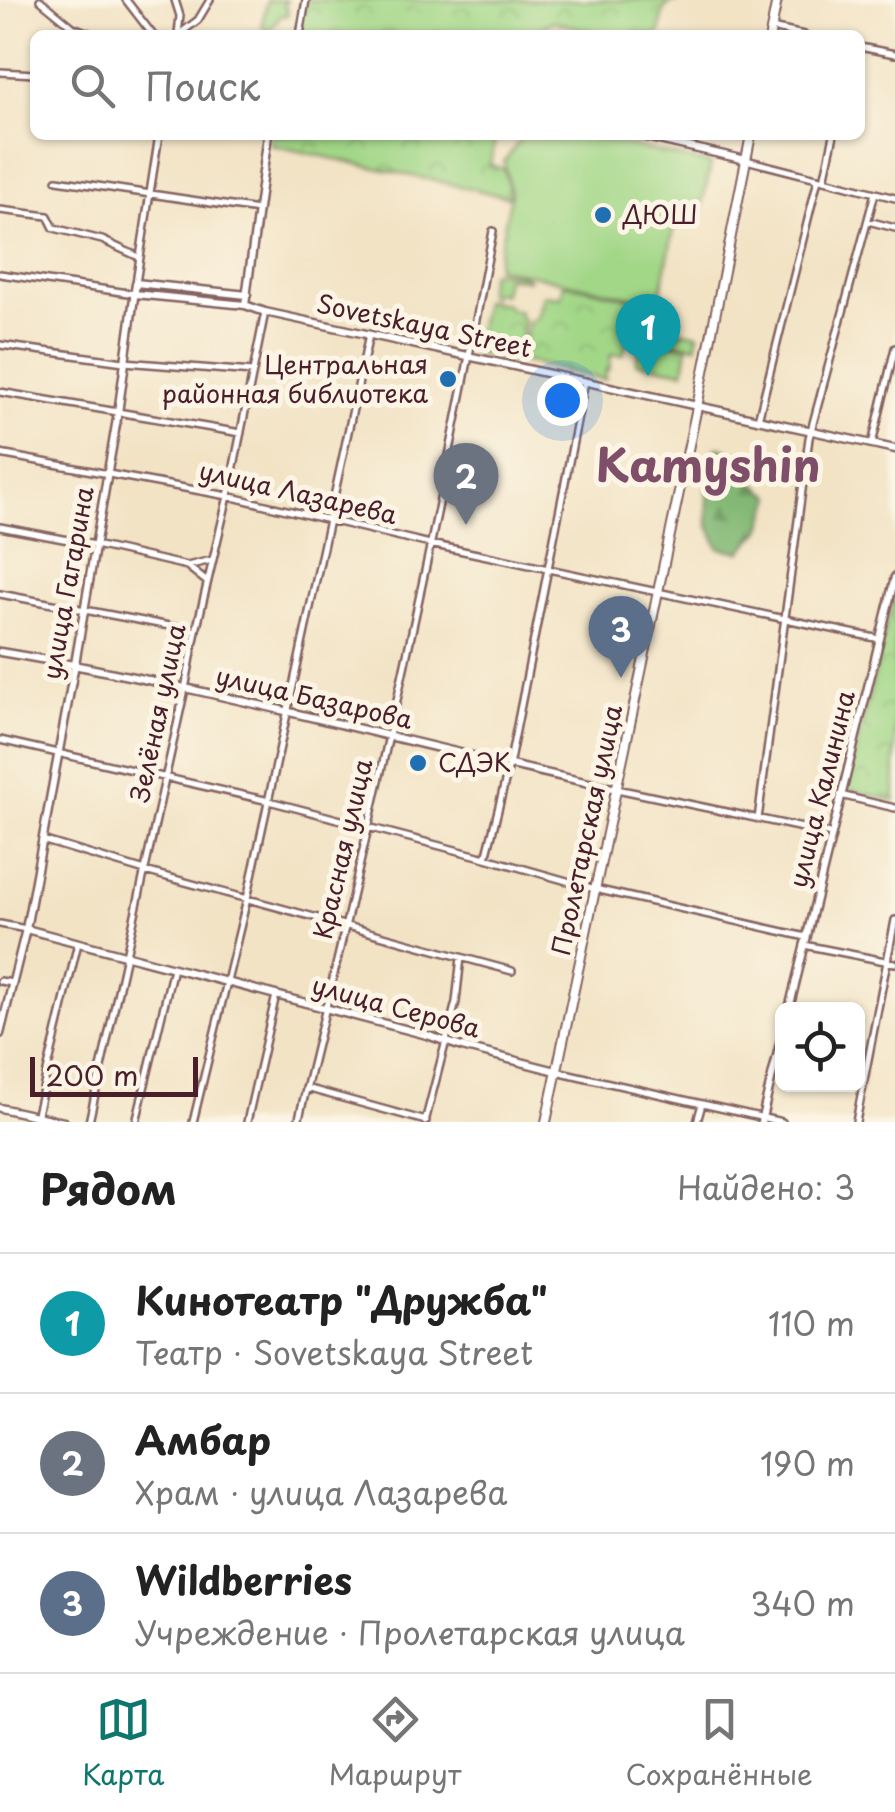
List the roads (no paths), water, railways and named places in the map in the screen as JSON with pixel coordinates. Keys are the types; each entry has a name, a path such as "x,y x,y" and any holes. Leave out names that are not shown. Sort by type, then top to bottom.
{"main road":[{"path":"771,30 777,0"},
{"name":"Пролетарская улица","path":"546,1122 750,140"}],"street":[{"path":"40,0 79,30"},
{"path":"126,0 149,30"},
{"path":"176,0 179,30"},
{"path":"187,30 210,0"},
{"path":"301,30 306,0"},
{"path":"865,48 895,54"},
{"path":"0,72 30,74"},
{"name":"улица Гагарина","path":"0,1034 26,930 75,664 118,413 158,140"},
{"path":"245,305 267,140"},
{"path":"659,140 895,198"},
{"path":"758,420 833,140"},
{"path":"57,180 258,210"},
{"path":"758,818 811,432 875,193"},
{"path":"0,210 48,216 54,228 102,240 139,257"},
{"path":"868,221 895,228"},
{"name":"Красная улица","path":"298,1122 369,826 493,231"},
{"name":"Sovetskaya Street","path":"0,274 245,305 895,449"},
{"path":"136,283 247,295"},
{"name":"Зелёная улица","path":"89,1122 265,312"},
{"path":"192,1122 248,899 369,335"},
{"path":"0,344 124,362 253,372"},
{"path":"872,444 895,348"},
{"path":"486,858 509,766 586,381"},
{"path":"0,392 241,433"},
{"name":"улица Лазарева","path":"0,454 228,496 430,544 880,639"},
{"path":"0,527 187,566 212,560"},
{"path":"187,566 206,582"},
{"name":"улица Калинина","path":"791,1002 895,577"},
{"path":"0,594 196,631"},
{"name":"улица Базарова","path":"0,652 185,688 617,789"},
{"path":"0,740 269,801 595,889 891,962"},
{"path":"617,789 831,834"},
{"path":"840,795 895,808"},
{"path":"42,840 512,971"},
{"path":"856,1122 891,962 895,920"},
{"name":"улица Серова","path":"0,924 556,1072 782,1122"},
{"path":"36,1119 78,943"},
{"path":"306,1088 425,1121 456,1002 460,956"},
{"path":"136,1122 173,968"},
{"path":"0,981 13,983"},
{"path":"247,1122 276,995"},
{"path":"762,1120 775,1065"},
{"path":"698,1122 702,1104"},
{"path":"0,1108 36,1119 64,1122"}],"place":[{"name":"ДЮШ","path":"603,215"},
{"name":"Кинотеатр \"Дружба\"","path":"648,376"},
{"name":"Центральная районная библиотека","path":"448,379"},
{"name":"Амбар","path":"466,525"},
{"name":"Wildberries","path":"621,678"},
{"name":"СДЭК","path":"418,763"}],"district":[{"name":"Kamyshin","path":"708,466"}]}
